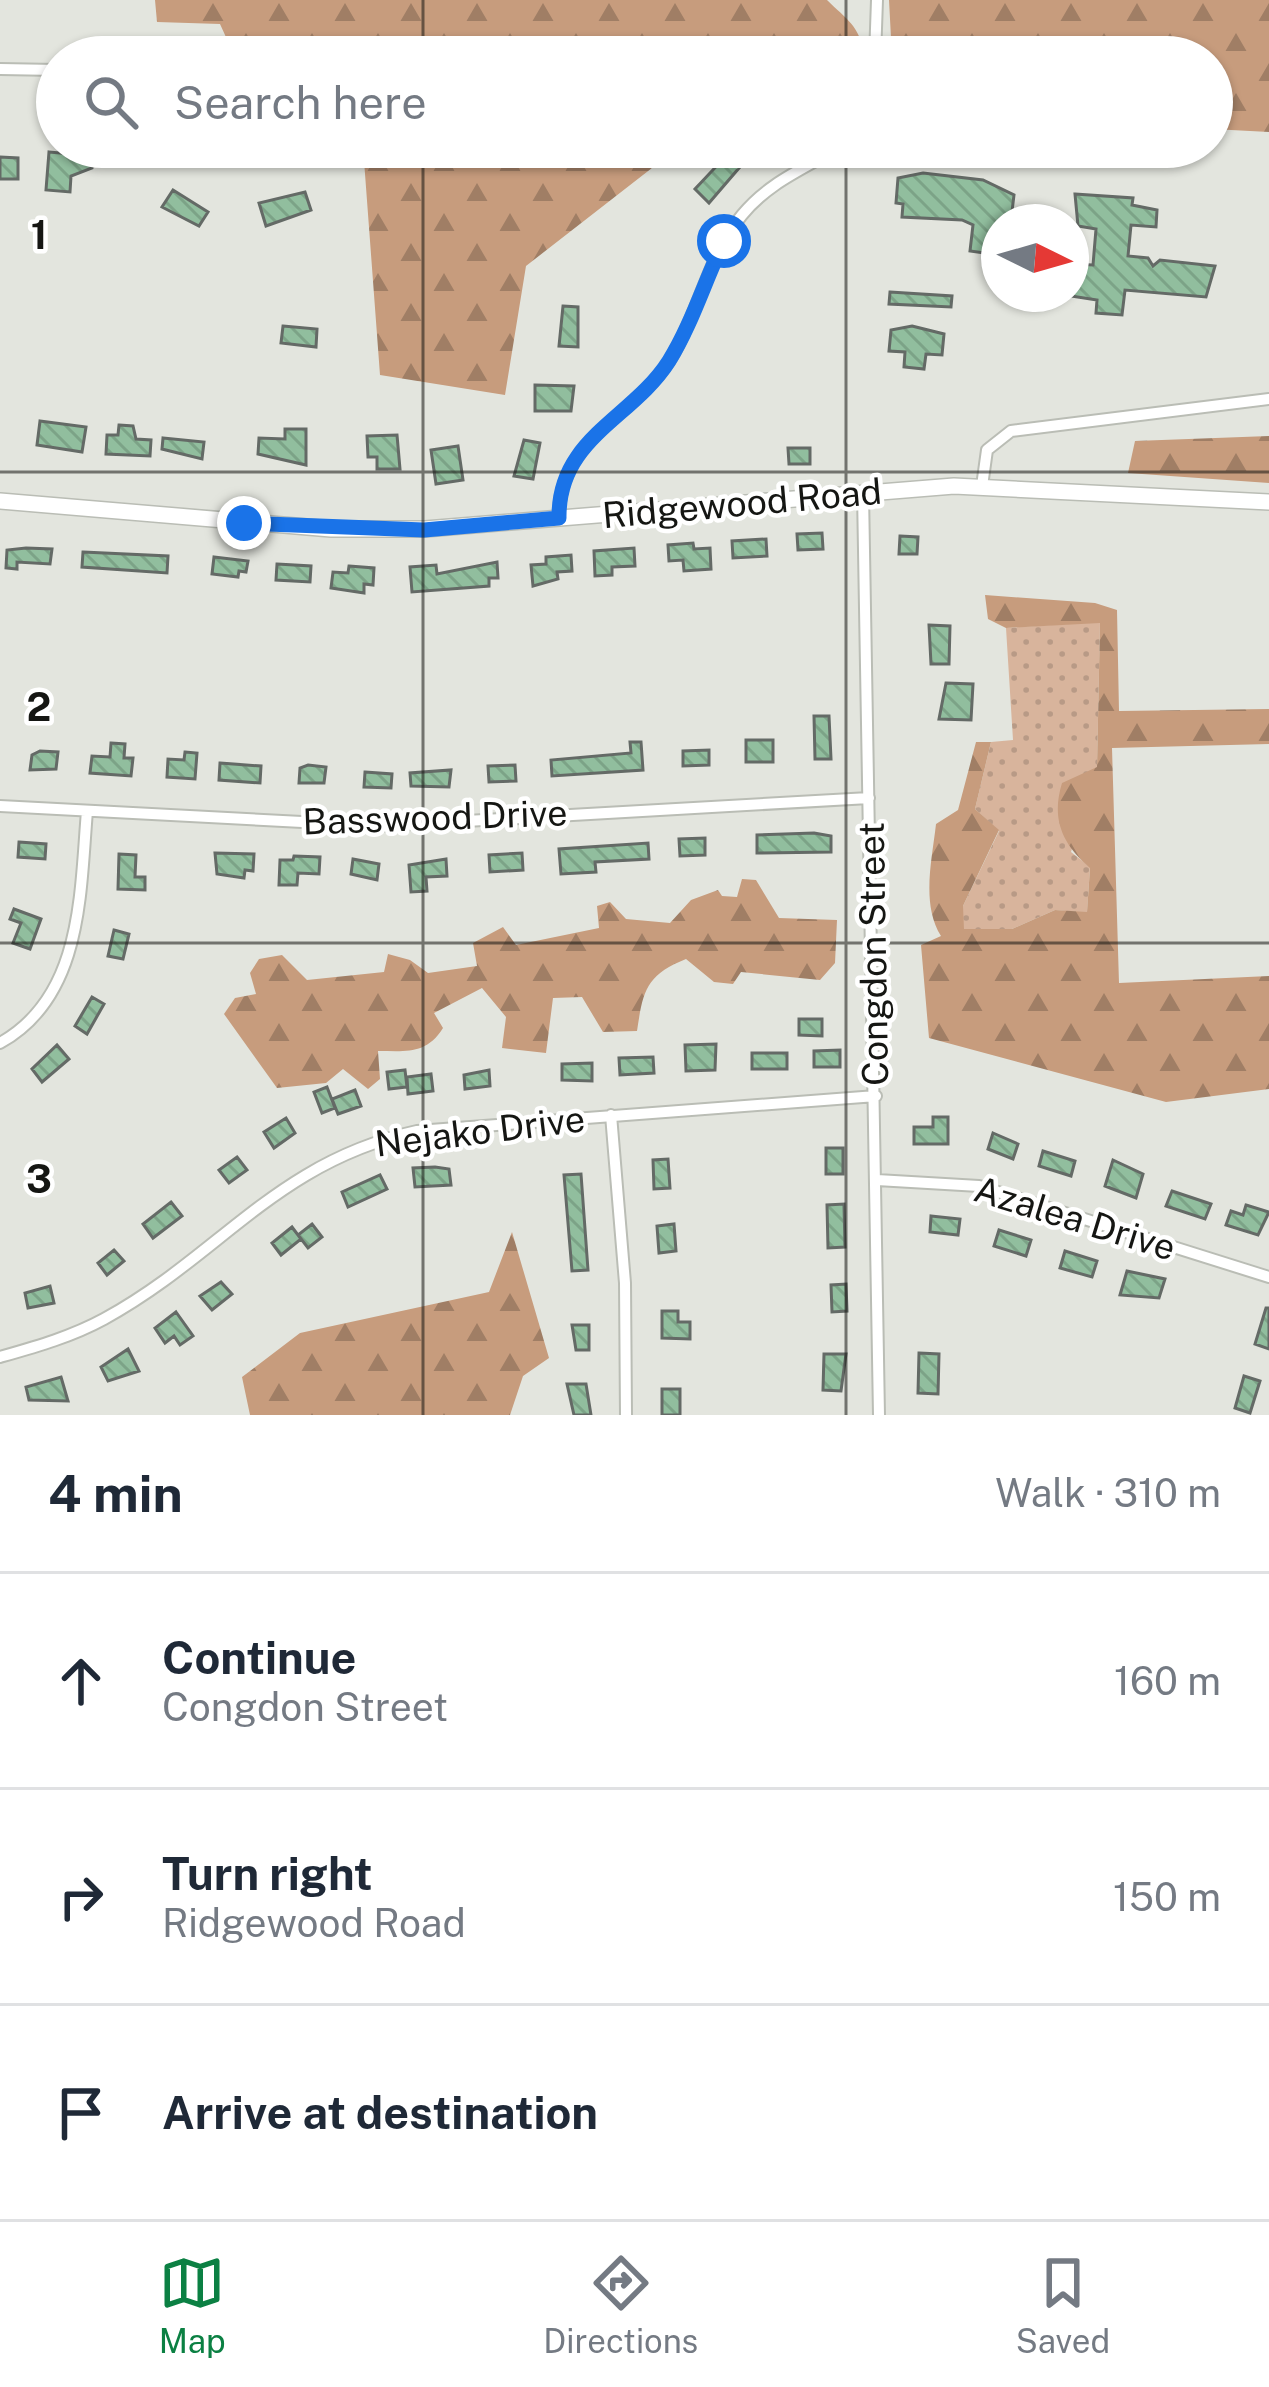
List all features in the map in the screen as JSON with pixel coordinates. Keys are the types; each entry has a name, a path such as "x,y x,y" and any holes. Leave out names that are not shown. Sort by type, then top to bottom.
{"main road":[{"name":"Ridgewood Road","path":"0,501 332,529 424,530 982,487 1269,502"}],"street":[{"path":"876,36 877,0"},
{"path":"0,69 36,70"},
{"path":"559,518 570,466 593,433 671,357 739,218 799,168"},
{"path":"982,487 987,450 1011,431 1269,399"},
{"name":"Congdon Street","path":"863,494 879,1415"},
{"name":"Basswood Drive","path":"0,806 379,826 869,798"},
{"path":"0,1043 38,1009 66,968 79,914 87,811"},
{"name":"Nejako Drive","path":"0,1357 104,1319 292,1179 368,1142 417,1131 876,1096"},
{"path":"611,1114 625,1283 626,1415"},
{"name":"Azalea Drive","path":"878,1180 979,1186 1269,1277"}],"shaded area":[{"path":"1100,622 1097,768 1071,852 1090,867 1087,913 1055,910 1012,929 963,930 963,906 999,831 975,809 991,742 1013,740 1006,628"}],"green space":[{"path":"155,0 827,0 858,36 225,36 220,24 157,22"},
{"path":"889,0 1269,0 1269,132 1233,130 1233,36 891,36"},
{"path":"365,168 652,168 526,266 505,395 380,375"},
{"path":"1269,436 1269,483 1128,473 1135,441"},
{"path":"985,595 1095,603 1117,610 1119,711 1269,709 1269,744 1112,748 1119,983 1269,976 1269,1089 1166,1102 929,1038 921,945 941,936 930,896 936,824 958,810 976,742 991,742 975,809 999,830 963,906 964,929 1012,929 1055,910 1087,912 1090,868 1066,840 1058,808 1062,783 1097,767 1100,623 1006,628 988,619"},
{"path":"742,879 756,880 779,918 837,920 835,963 820,980 741,972 733,984 714,982 686,959 654,978 637,1031 603,1032 582,997 553,998 546,1053 502,1048 506,1017 482,988 434,1013 443,1028 430,1043 415,1050 378,1051 380,1079 368,1089 343,1069 326,1083 277,1088 224,1014 235,998 256,994 250,973 259,959 282,955 307,980 384,972 388,954 410,960 428,973 477,966 473,943 503,927 516,945 599,928 597,906 610,902 626,919 670,923 691,900 718,890 722,896 737,897"},
{"path":"512,1232 549,1358 523,1376 510,1415 250,1415 242,1377 300,1333 489,1292"}],"building":[{"path":"0,157 18,158 18,179 0,179"},
{"path":"48,168 92,168 71,176 70,192 46,190"},
{"path":"715,168 739,168 709,203 695,189"},
{"path":"923,173 983,180 1014,195 1013,204 981,204 981,253 970,251 973,225 962,220 902,217 903,204 896,203 898,178"},
{"path":"173,190 208,212 199,226 162,207"},
{"path":"305,192 311,210 266,226 259,203"},
{"path":"1075,194 1133,198 1132,205 1157,210 1156,227 1131,225 1128,256 1148,258 1153,266 1160,260 1215,266 1206,297 1125,290 1122,315 1096,313 1097,300 1089,299 1089,265 1093,265 1096,229 1089,228 1089,204 1076,204"},
{"path":"890,292 952,296 951,307 889,304"},
{"path":"563,306 578,307 578,347 559,346"},
{"path":"283,326 317,329 316,347 281,343"},
{"path":"912,326 944,334 942,355 926,354 924,369 904,367 905,352 889,351 891,330"},
{"path":"535,385 574,386 571,411 535,411"},
{"path":"40,421 86,427 82,452 37,445"},
{"path":"119,425 133,426 136,439 151,440 150,456 106,454 107,435 118,435"},
{"path":"285,429 306,429 306,465 258,454 259,438 285,439"},
{"path":"397,435 400,469 377,469 377,457 368,457 367,436"},
{"path":"163,438 204,442 202,459 162,449"},
{"path":"524,440 540,443 533,479 514,476"},
{"path":"458,446 463,480 436,484 431,450"},
{"path":"788,448 810,448 810,464 789,464"},
{"path":"822,533 823,549 798,550 797,534"},
{"path":"900,536 918,537 917,554 899,554"},
{"path":"766,539 767,556 733,558 732,541"},
{"path":"693,543 694,549 710,548 711,569 684,571 683,560 669,561 668,545"},
{"path":"634,548 635,566 612,567 612,575 595,576 594,551"},
{"path":"52,549 50,564 17,562 17,569 6,568 7,550"},
{"path":"83,552 168,556 167,573 82,567"},
{"path":"571,555 572,571 557,572 558,579 533,586 531,565 546,564 546,557"},
{"path":"214,557 248,561 246,572 239,571 238,577 212,574"},
{"path":"497,562 498,578 489,578 489,586 412,592 410,567 436,565 437,574"},
{"path":"277,564 311,566 310,582 276,580"},
{"path":"349,566 374,568 373,585 364,584 364,593 331,588 333,572 348,573"},
{"path":"929,625 950,626 949,664 931,664"},
{"path":"946,683 973,684 971,720 939,719"},
{"path":"814,716 829,716 831,759 815,759"},
{"path":"746,740 773,740 773,762 746,762"},
{"path":"630,742 641,742 643,770 552,776 551,760 631,753"},
{"path":"111,743 125,744 124,758 133,758 131,776 90,773 92,756 110,757"},
{"path":"709,750 709,765 683,766 683,751"},
{"path":"58,752 56,769 30,770 32,755"},
{"path":"185,752 197,753 195,779 167,777 168,759 184,760"},
{"path":"220,763 261,766 260,783 219,780"},
{"path":"515,765 516,781 489,782 488,766"},
{"path":"326,767 324,783 299,783 300,768"},
{"path":"451,770 449,787 411,786 410,773"},
{"path":"365,772 392,774 391,788 364,787"},
{"path":"757,835 831,836 831,852 757,853"},
{"path":"705,838 705,855 680,856 679,839"},
{"path":"19,842 46,844 45,859 18,857"},
{"path":"648,843 649,859 595,862 596,872 561,874 559,849"},
{"path":"215,853 254,854 253,871 245,870 244,878 217,874"},
{"path":"522,853 523,870 490,872 489,855"},
{"path":"119,854 136,855 135,877 145,877 145,890 118,889"},
{"path":"320,857 319,874 298,873 297,885 279,885 280,860"},
{"path":"353,859 379,864 377,880 351,874"},
{"path":"446,859 447,876 426,877 427,891 411,892 409,865"},
{"path":"14,909 41,919 30,949 13,943 21,923 10,919"},
{"path":"114,930 129,934 123,959 108,956"},
{"path":"92,997 104,1004 87,1034 75,1026"},
{"path":"799,1019 822,1019 822,1036 799,1035"},
{"path":"716,1044 715,1070 686,1071 685,1045"},
{"path":"57,1045 69,1059 42,1082 32,1069"},
{"path":"840,1050 840,1067 814,1067 814,1051"},
{"path":"752,1053 787,1053 787,1069 752,1069"},
{"path":"653,1057 654,1073 620,1075 619,1058"},
{"path":"592,1063 592,1081 562,1080 562,1064"},
{"path":"405,1070 407,1087 389,1089 387,1072"},
{"path":"489,1070 490,1086 465,1089 464,1075"},
{"path":"431,1074 433,1091 408,1094 407,1077"},
{"path":"327,1087 335,1108 322,1113 314,1092"},
{"path":"355,1090 361,1106 338,1114 332,1099"},
{"path":"933,1117 948,1117 948,1144 914,1144 914,1127 933,1127"},
{"path":"286,1118 295,1133 274,1148 264,1132"},
{"path":"993,1133 1018,1144 1013,1159 988,1149"},
{"path":"826,1148 843,1148 843,1174 826,1174"},
{"path":"1043,1151 1075,1161 1071,1176 1039,1166"},
{"path":"237,1157 247,1170 229,1183 219,1170"},
{"path":"668,1159 670,1188 654,1189 653,1160"},
{"path":"1113,1160 1143,1174 1136,1198 1105,1186"},
{"path":"413,1168 449,1169 451,1185 415,1187"},
{"path":"581,1174 588,1270 572,1271 564,1175"},
{"path":"380,1175 387,1189 348,1207 342,1192"},
{"path":"1172,1191 1211,1204 1205,1219 1166,1206"},
{"path":"171,1202 182,1216 153,1238 143,1224"},
{"path":"844,1204 845,1247 828,1248 827,1205"},
{"path":"1246,1205 1269,1212 1258,1235 1226,1225 1231,1211 1243,1215"},
{"path":"931,1216 960,1219 958,1235 930,1232"},
{"path":"312,1224 322,1237 308,1248 298,1235"},
{"path":"674,1224 676,1251 659,1253 657,1226"},
{"path":"292,1227 301,1239 281,1255 272,1243"},
{"path":"999,1230 1031,1240 1026,1256 994,1246"},
{"path":"114,1250 124,1261 107,1275 98,1263"},
{"path":"1065,1251 1097,1261 1092,1277 1060,1268"},
{"path":"1127,1271 1165,1279 1159,1298 1120,1295"},
{"path":"221,1282 232,1294 212,1310 200,1296"},
{"path":"846,1284 847,1311 832,1312 831,1285"},
{"path":"50,1286 54,1303 28,1308 25,1293"},
{"path":"1269,1308 1269,1349 1255,1344"},
{"path":"662,1311 678,1311 678,1322 690,1322 690,1339 662,1338"},
{"path":"176,1312 193,1336 180,1345 174,1336 165,1343 155,1328"},
{"path":"572,1325 589,1325 589,1350 576,1350"},
{"path":"128,1349 139,1371 108,1381 101,1367"},
{"path":"919,1353 939,1354 938,1394 918,1393"},
{"path":"824,1354 846,1354 841,1391 823,1390"},
{"path":"1244,1376 1260,1381 1250,1413 1235,1408"},
{"path":"61,1377 68,1401 29,1400 26,1387"},
{"path":"567,1384 586,1384 591,1415 574,1415"},
{"path":"662,1389 680,1389 680,1415 662,1415"}],"route":[{"path":"244,523 424,530 559,518 562,484 570,466 593,433 660,374 682,337 724,241"}]}
